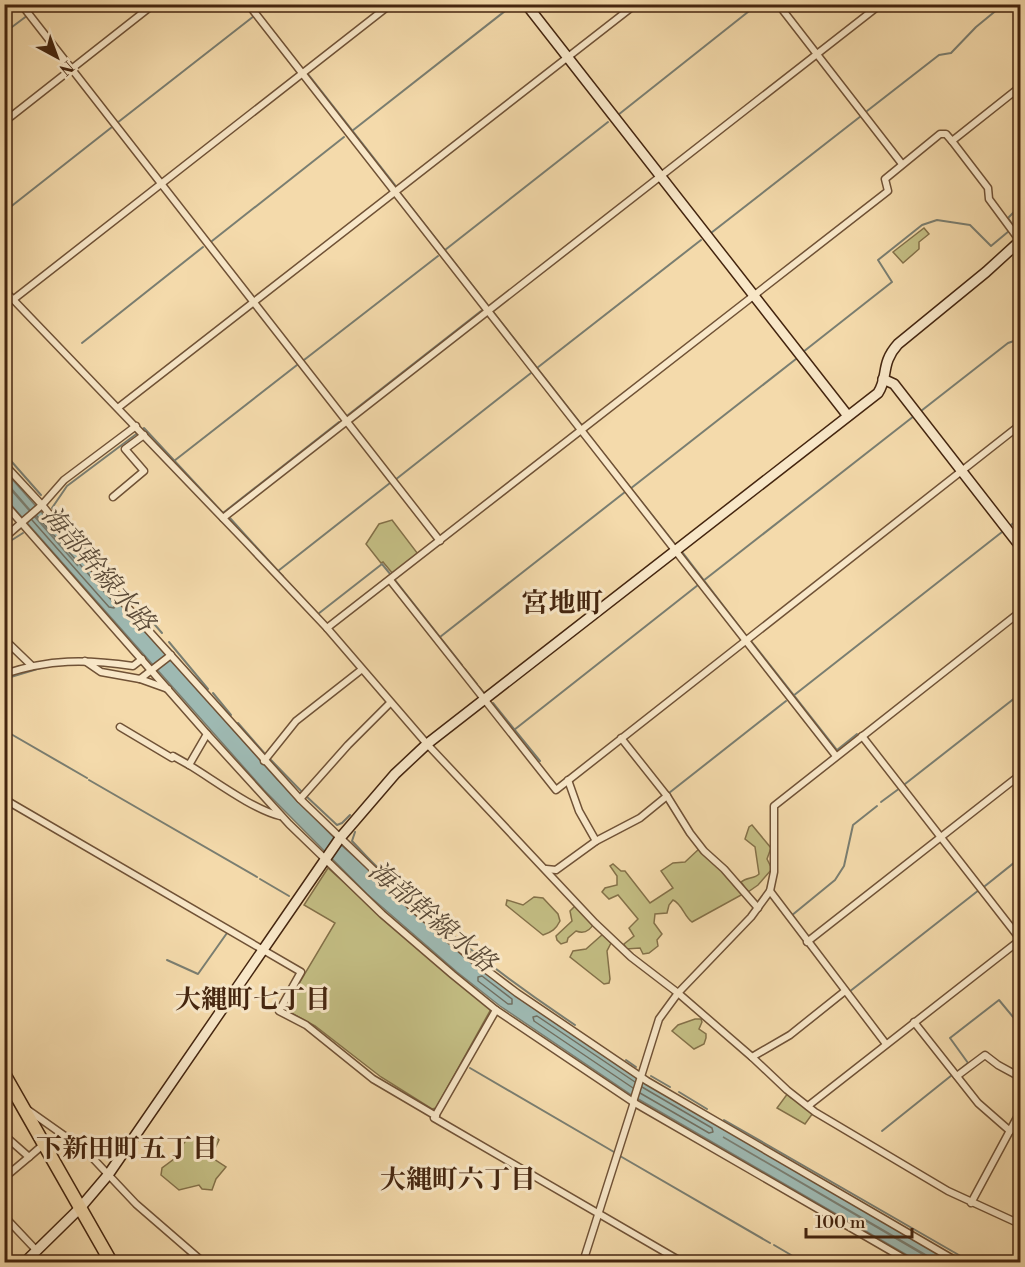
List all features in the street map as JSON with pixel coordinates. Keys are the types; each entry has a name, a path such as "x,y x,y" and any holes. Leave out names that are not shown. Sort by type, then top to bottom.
{"highway":[{"path":"4,1074 111,1263"}],"street":[{"path":"21,4 440,541"},
{"path":"4,122 154,4"},
{"path":"248,4 836,756"},
{"path":"14,299 391,4"},
{"path":"526,4 848,416"},
{"path":"119,407 636,4"},
{"path":"778,4 902,164"},
{"path":"223,518 881,4"},
{"path":"951,141 1020,87"},
{"path":"25,1263 80,1208 108,1175 339,839 395,774 428,744 878,393 888,358 898,344 1020,241 989,199 988,188 945,134 940,134 885,180 888,191 327,628"},
{"path":"4,290 119,407 327,628 390,703 595,923 631,957 678,993 808,1107 948,1191 1020,1224"},
{"path":"883,379 894,384 1020,546"},
{"path":"390,580 556,790 1020,425"},
{"path":"4,538 42,505 64,480 136,426"},
{"path":"113,497 144,471 125,449 144,435"},
{"path":"4,464 42,505 104,581 170,656 300,799 413,908 476,962 517,993 641,1077 958,1263"},
{"path":"4,503 281,816 382,914 496,1010 634,1101 910,1263"},
{"path":"583,1263 659,1019 678,993 758,908 770,891 774,872 774,806 1020,612"},
{"path":"4,639 32,666"},
{"path":"140,679 170,656"},
{"path":"4,674 32,666 72,660 133,666 142,659"},
{"path":"85,661 101,672 140,679 168,689"},
{"path":"264,761 302,716 361,669"},
{"path":"300,799 348,745 390,703"},
{"path":"120,727 172,758 173,756 189,765 255,806 281,816"},
{"path":"189,765 207,734"},
{"path":"808,1107 1020,939 862,736"},
{"path":"621,738 667,796 690,833 758,908"},
{"path":"807,942 1020,776"},
{"path":"568,780 579,811 596,841"},
{"path":"546,869 556,870 596,841 640,818 667,796"},
{"path":"4,799 301,972 279,1011 306,1025 373,1078 436,1116 436,1119 682,1263"},
{"path":"556,870 558,882"},
{"path":"770,891 886,1044"},
{"path":"753,1057 790,1035 845,991"},
{"path":"436,1116 496,1010"},
{"path":"914,1022 978,1103 1010,1131"},
{"path":"957,1076 987,1055 998,1065 1020,1077"},
{"path":"23,1107 86,1152 162,1228 203,1263"},
{"path":"972,1203 1020,1112"},
{"path":"4,1135 29,1157"},
{"path":"4,1178 44,1144"},
{"path":"4,1216 37,1251"}],"shaded area":[{"path":"924,228 929,234 919,242 919,249 903,263 893,252"},
{"path":"392,520 418,554 393,574 366,544 379,524"},
{"path":"752,825 771,848 767,859 772,869 758,885 748,892 741,882 759,874 755,847 745,839"},
{"path":"700,848 743,894 692,922 679,904 673,900 667,913 655,914 654,923 662,934 657,940 658,946 649,953 643,954 640,948 626,949 624,944 634,936 629,928 638,919 618,895 609,899 602,892 605,888 617,885 617,876 610,866 613,864 621,871 625,871 650,903 673,888 661,871 673,863 685,862"},
{"path":"328,868 426,956 491,1009 436,1108 432,1109 381,1077 315,1026 286,1010 285,1007 335,923 304,905"},
{"path":"534,897 543,898 558,914 560,921 553,930 543,935 506,905 507,900 523,905"},
{"path":"577,904 594,923 586,931 576,931 567,942 561,944 556,936 572,921 570,911"},
{"path":"603,934 611,943 607,951 610,979 609,983 604,984 570,957 573,951 586,949"},
{"path":"701,1019 699,1029 706,1034 706,1038 704,1044 694,1049 672,1031 678,1025"},
{"path":"788,1093 791,1098 813,1113 805,1124 777,1108"},
{"path":"208,1135 215,1136 219,1140 213,1153 214,1159 226,1167 216,1179 212,1190 202,1189 199,1185 179,1190 161,1175 162,1168 178,1156 180,1148 188,1138 199,1139"}],"water":[{"path":"4,470 276,778 340,844 472,961 639,1078 954,1262 938,1262 723,1137 936,1262 919,1262 633,1096 500,1006 457,972 367,894 264,790 5,498 5,483 78,566 5,481"}],"waterway":[{"path":"31,13 41,4"},
{"path":"257,13 269,4"},
{"path":"352,131 514,4"},
{"path":"618,115 758,4"},
{"path":"867,111 939,55 951,53 976,27 1004,4"},
{"path":"4,33 28,15"},
{"path":"117,123 254,16"},
{"path":"308,74 395,185"},
{"path":"711,233 861,116"},
{"path":"445,250 608,122"},
{"path":"4,212 112,127"},
{"path":"212,241 344,137"},
{"path":"401,194 487,304"},
{"path":"1014,227 1008,218 1020,206"},
{"path":"803,352 892,282 878,260 922,225 937,220 970,225 991,246 1009,231"},
{"path":"537,368 701,240"},
{"path":"82,343 203,247"},
{"path":"304,360 438,256"},
{"path":"348,415 481,311"},
{"path":"494,313 581,424"},
{"path":"921,411 1008,343 1020,339"},
{"path":"630,489 796,359"},
{"path":"174,461 297,365"},
{"path":"395,480 531,373"},
{"path":"703,581 914,416"},
{"path":"142,430 144,428 223,513 339,422"},
{"name":"海部幹線水路","path":"72,533 52,508 67,486 139,432"},
{"path":"588,434 675,544"},
{"path":"4,453 41,495"},
{"path":"229,517 278,571 390,483"},
{"path":"440,637 625,492"},
{"path":"1011,525 1020,518"},
{"path":"793,696 1002,532"},
{"path":"4,545 23,533"},
{"name":"海部幹線水路","path":"77,539 96,560"},
{"path":"683,553 745,634"},
{"path":"287,581 318,614 382,564 391,575"},
{"name":"海部幹線水路","path":"102,568 135,603"},
{"path":"278,571 283,576"},
{"path":"395,580 462,665"},
{"path":"514,730 698,585"},
{"name":"海部幹線水路","path":"142,610 162,633"},
{"path":"751,641 837,750 857,734"},
{"path":"169,642 208,689"},
{"path":"4,679 44,667"},
{"path":"465,669 477,684"},
{"path":"479,687 484,693"},
{"path":"213,693 231,715"},
{"path":"905,784 1020,694"},
{"path":"669,793 786,701"},
{"path":"493,703 540,761"},
{"path":"238,723 266,755"},
{"path":"4,730 87,778"},
{"path":"270,759 303,793"},
{"path":"89,780 257,877"},
{"path":"881,802 900,788"},
{"path":"306,796 337,825 350,815"},
{"path":"791,916 835,880 844,866 853,825 877,806"},
{"name":"海部幹線水路","path":"355,832 352,841 430,916 487,962 575,1025"},
{"path":"985,886 1020,858"},
{"path":"260,879 289,896"},
{"path":"849,992 979,890"},
{"path":"167,960 198,974 227,933"},
{"path":"810,1023 844,996"},
{"path":"958,1071 968,1063 950,1038 999,1000 1018,1023 1020,1021"},
{"path":"771,1050 783,1042"},
{"path":"626,1060 636,1067"},
{"path":"470,1068 614,1152"},
{"path":"882,1131 952,1075"},
{"path":"651,1076 670,1087"},
{"path":"679,1092 707,1109"},
{"path":"724,1120 971,1262"},
{"path":"620,1156 770,1243"},
{"path":"774,1245 803,1262"}],"district":[{"name":"宮地町","path":"562,604"},
{"name":"大縄町七丁目","path":"253,1000"},
{"name":"下新田町五丁目","path":"127,1149"},
{"name":"大縄町六丁目","path":"458,1180"}]}
